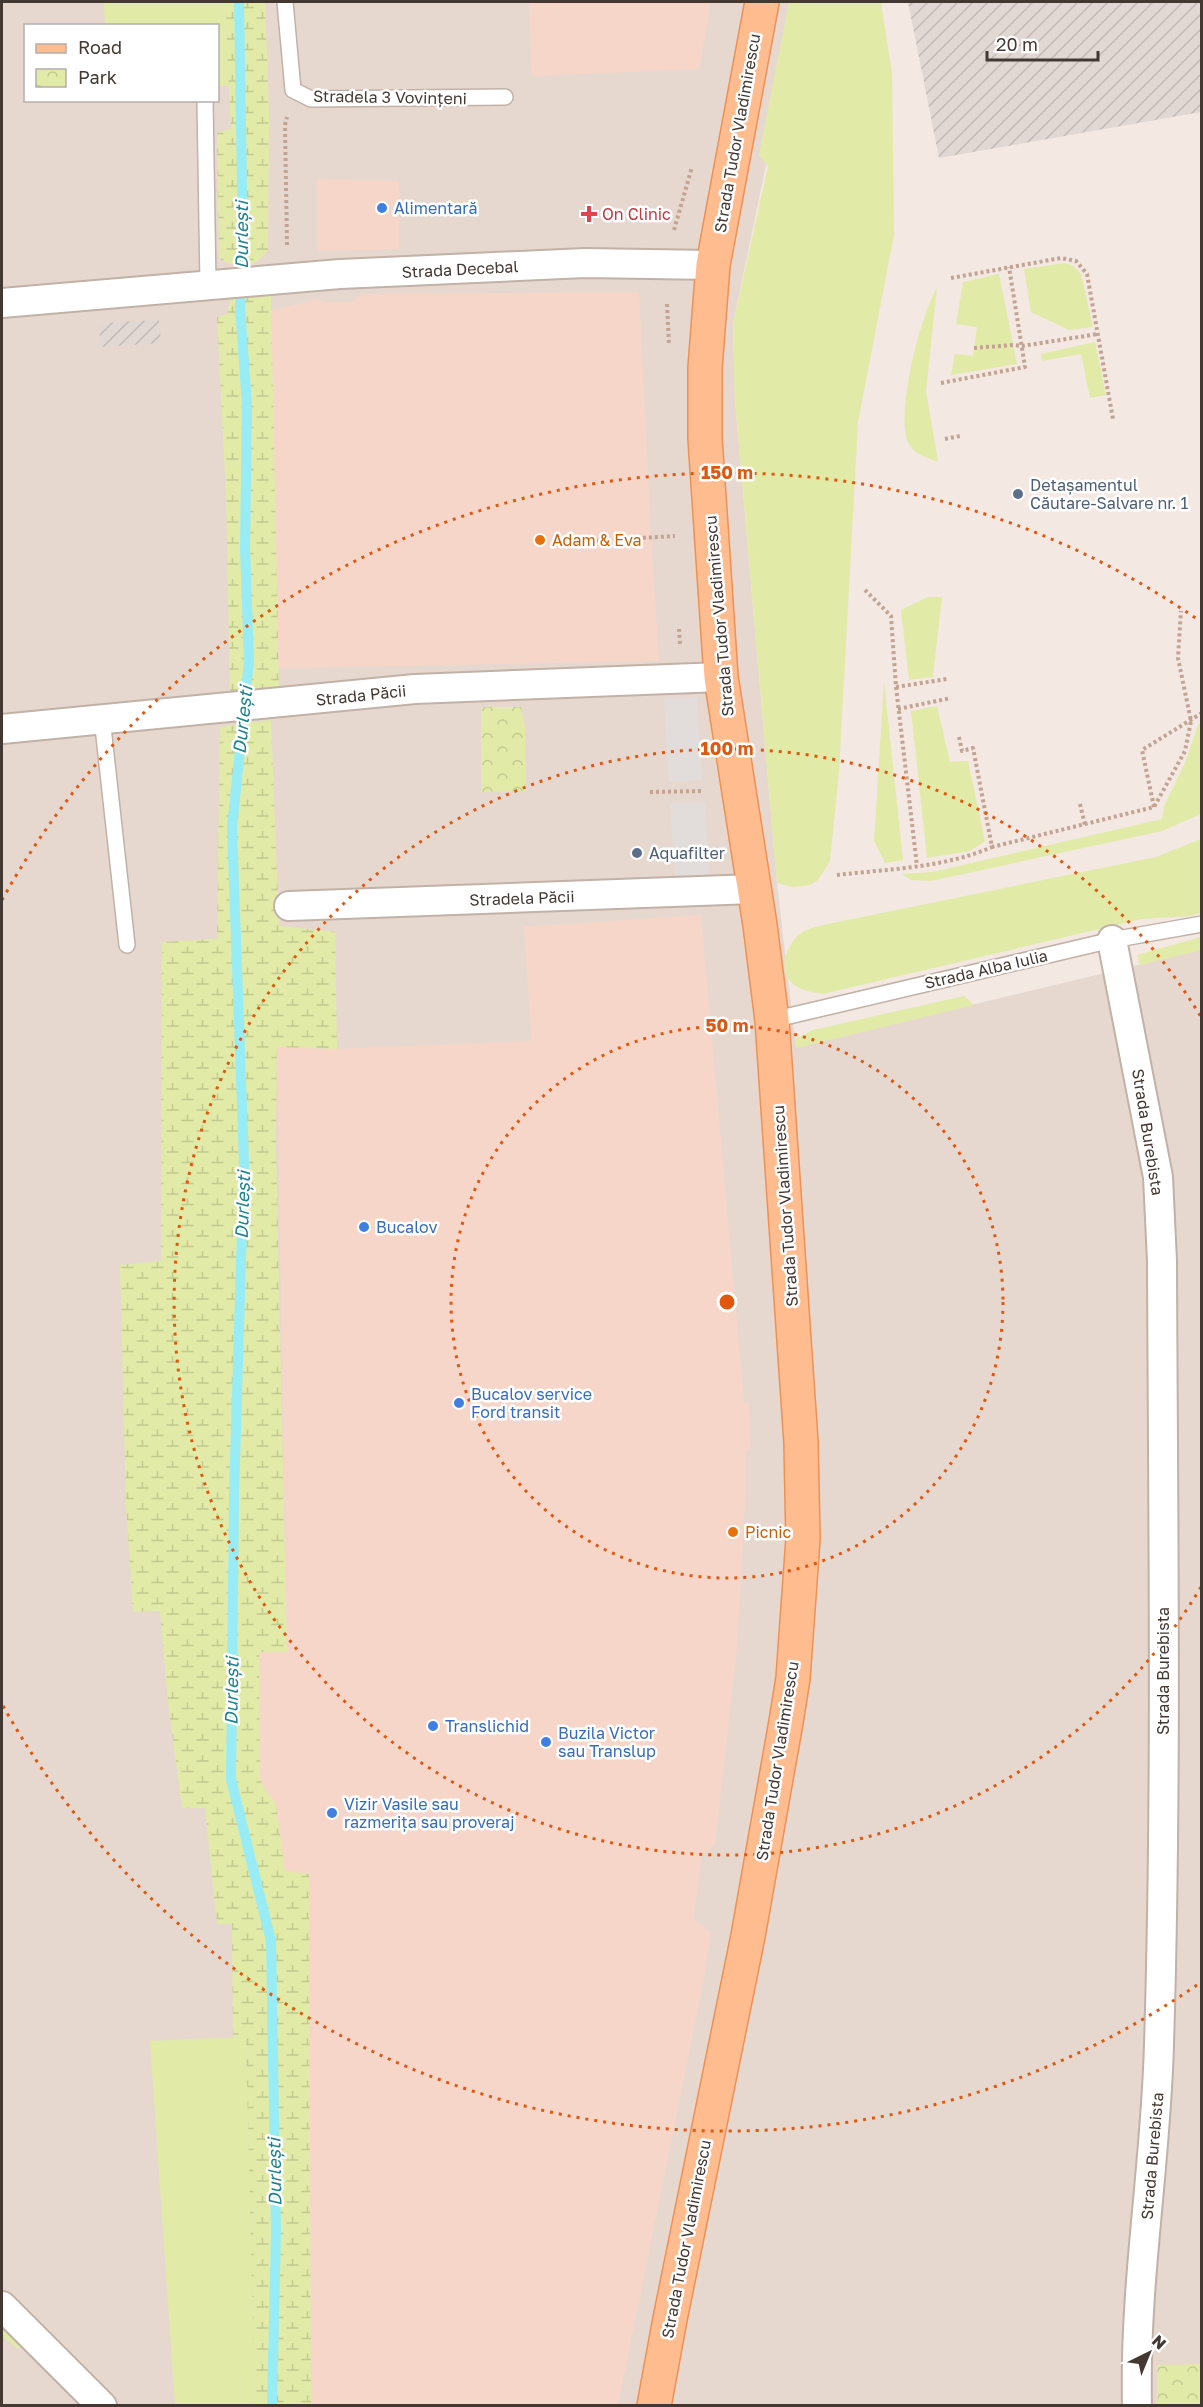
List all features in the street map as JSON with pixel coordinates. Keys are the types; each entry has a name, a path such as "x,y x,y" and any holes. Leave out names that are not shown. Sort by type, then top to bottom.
{"main road":[{"name":"Strada Tudor Vladimirescu","path":"654,2406 748,1936 793,1678 802,1539 801,1442 771,1020 722,677 705,438 705,368 713,265 762,2"}],"street":[{"name":"Strada Decebal","path":"2,303 277,279 585,263 713,265"},
{"name":"Strada Păcii","path":"2,729 415,689 722,677"},
{"name":"Stradela Păcii","path":"289,906 754,890"},
{"name":"Strada Burebista","path":"1112,940 1158,1177 1162,1261 1164,1886 1157,2113 1138,2302 1137,2406"},
{"path":"2,2306 102,2406"}],"lane":[{"name":"Stradela 3 Vovințeni","path":"285,2 293,90 311,99 505,97"},
{"path":"205,102 212,284"},
{"path":"102,718 127,945"},
{"name":"Strada Alba Iulia","path":"771,1020 1112,940 1202,924"}],"path":[{"path":"277,279 285,125 293,90"},
{"path":"951,278 1061,258 1076,261 1087,274 1113,419"},
{"path":"940,383 1026,368 1009,267"},
{"path":"974,348 1022,346 1098,334"},
{"path":"945,439 960,436"},
{"path":"571,542 676,536"},
{"path":"865,590 891,616 898,709 917,866"},
{"path":"837,875 917,866 975,855 992,847 1154,807 1185,751 1191,721 1178,658 1181,612"},
{"path":"896,687 947,679"},
{"path":"898,709 951,698"},
{"path":"1154,807 1142,750 1202,713"},
{"path":"959,737 962,751 974,748 992,847"},
{"path":"650,792 704,791"},
{"path":"1080,804 1085,825"}],"shaded area":[{"path":"2,2 800,2 733,324 735,400 777,883 796,1047 1201,950 1201,2405 2,2406"},
{"path":"529,2 711,2 699,69 532,76"},
{"path":"908,2 1201,2 1201,112 939,158"},
{"path":"317,179 399,181 399,249 317,251"},
{"name":"Adam & Eva","path":"639,292 659,661 278,668 271,311 318,299 325,302 352,302 363,294"},
{"path":"159,320 161,343 100,347 99,323"},
{"path":"697,697 702,780 669,782 664,699"},
{"path":"705,802 709,875 675,877 670,803"},
{"path":"701,915 744,1403 749,1403 750,1449 746,1450 737,1647 715,1845 702,1854 694,1914 694,1920 711,1933 703,1983 618,2405 311,2405 309,1875 285,1871 276,1804 263,1787 260,1777 259,1652 287,1651 277,1047 337,1049 532,1041 524,927"}],"green space":[{"path":"104,2 225,2 229,86 219,86 219,24 105,24"},
{"path":"225,2 265,2 269,115 268,250 258,260 245,265 232,264 219,258 217,133 231,129"},
{"path":"789,2 881,2 892,73 894,235 858,422 839,772 830,861 818,880 810,885 793,887 777,883 735,400 733,324 768,166 759,155"},
{"path":"1065,263 1073,266 1081,274 1093,327 1069,330 1031,312 1024,269"},
{"path":"999,274 1017,364 951,375 955,354 973,356 977,327 956,324 963,282"},
{"path":"937,288 926,391 938,462 919,454 910,446 906,433 905,414 911,367 917,342"},
{"path":"271,294 279,688 230,693 226,493 217,317 227,314 232,296"},
{"path":"1095,342 1106,395 1090,398 1081,354 1042,361 1041,354"},
{"path":"928,597 942,597 933,677 909,680 901,610"},
{"path":"884,682 903,860 885,863 874,841"},
{"path":"937,706 950,762 968,761 985,841 970,851 927,858 911,711"},
{"path":"481,707 521,707 525,728 526,791 481,792"},
{"path":"271,720 279,926 335,932 337,1049 277,1047 276,1145 287,1652 259,1652 260,1777 263,1787 276,1804 285,1871 309,1874 311,2405 255,2405 246,2037 233,2037 232,1924 217,1924 205,1808 182,1808 168,1701 160,1611 133,1612 126,1505 120,1265 161,1261 162,942 217,939 220,727"},
{"path":"1201,722 1201,814 1162,831 931,881 911,880 902,874 933,872 1162,819 1164,806 1185,763"},
{"path":"1201,839 1201,913 1142,919 823,994 799,988 790,981 786,974 787,952 795,938 811,928 1156,857"},
{"path":"1201,937 1201,950 1140,965 1137,955"},
{"path":"964,996 974,1005 796,1048 795,1039 813,1030"},
{"path":"246,2037 255,2405 175,2405 150,2041"},
{"path":"2,2319 24,2345 21,2348 17,2348 2,2336"},
{"path":"1201,2364 1201,2404 1158,2405 1157,2365"}],"waterway":[{"name":"Durlești","path":"239,2 243,248 240,306 247,405 245,548 249,661 232,828 244,1162 234,1496 231,1779 271,1941 276,2233 272,2406"}],"place":[{"name":"Alimentară","path":"382,208"},
{"name":"On Clinic","path":"589,214"},
{"name":"Detașamentul Căutare-Salvare nr. 1","path":"1018,494"},
{"name":"Adam & Eva","path":"540,540"},
{"name":"Aquafilter","path":"637,853"},
{"name":"Bucalov","path":"364,1227"},
{"name":"Bucalov service Ford transit","path":"459,1403"},
{"name":"Picnic","path":"733,1532"},
{"name":"Translichid","path":"433,1726"},
{"name":"Buzila Victor sau Translup","path":"546,1742"},
{"name":"Vizir Vasile sau razmerița sau proveraj","path":"332,1813"}]}
